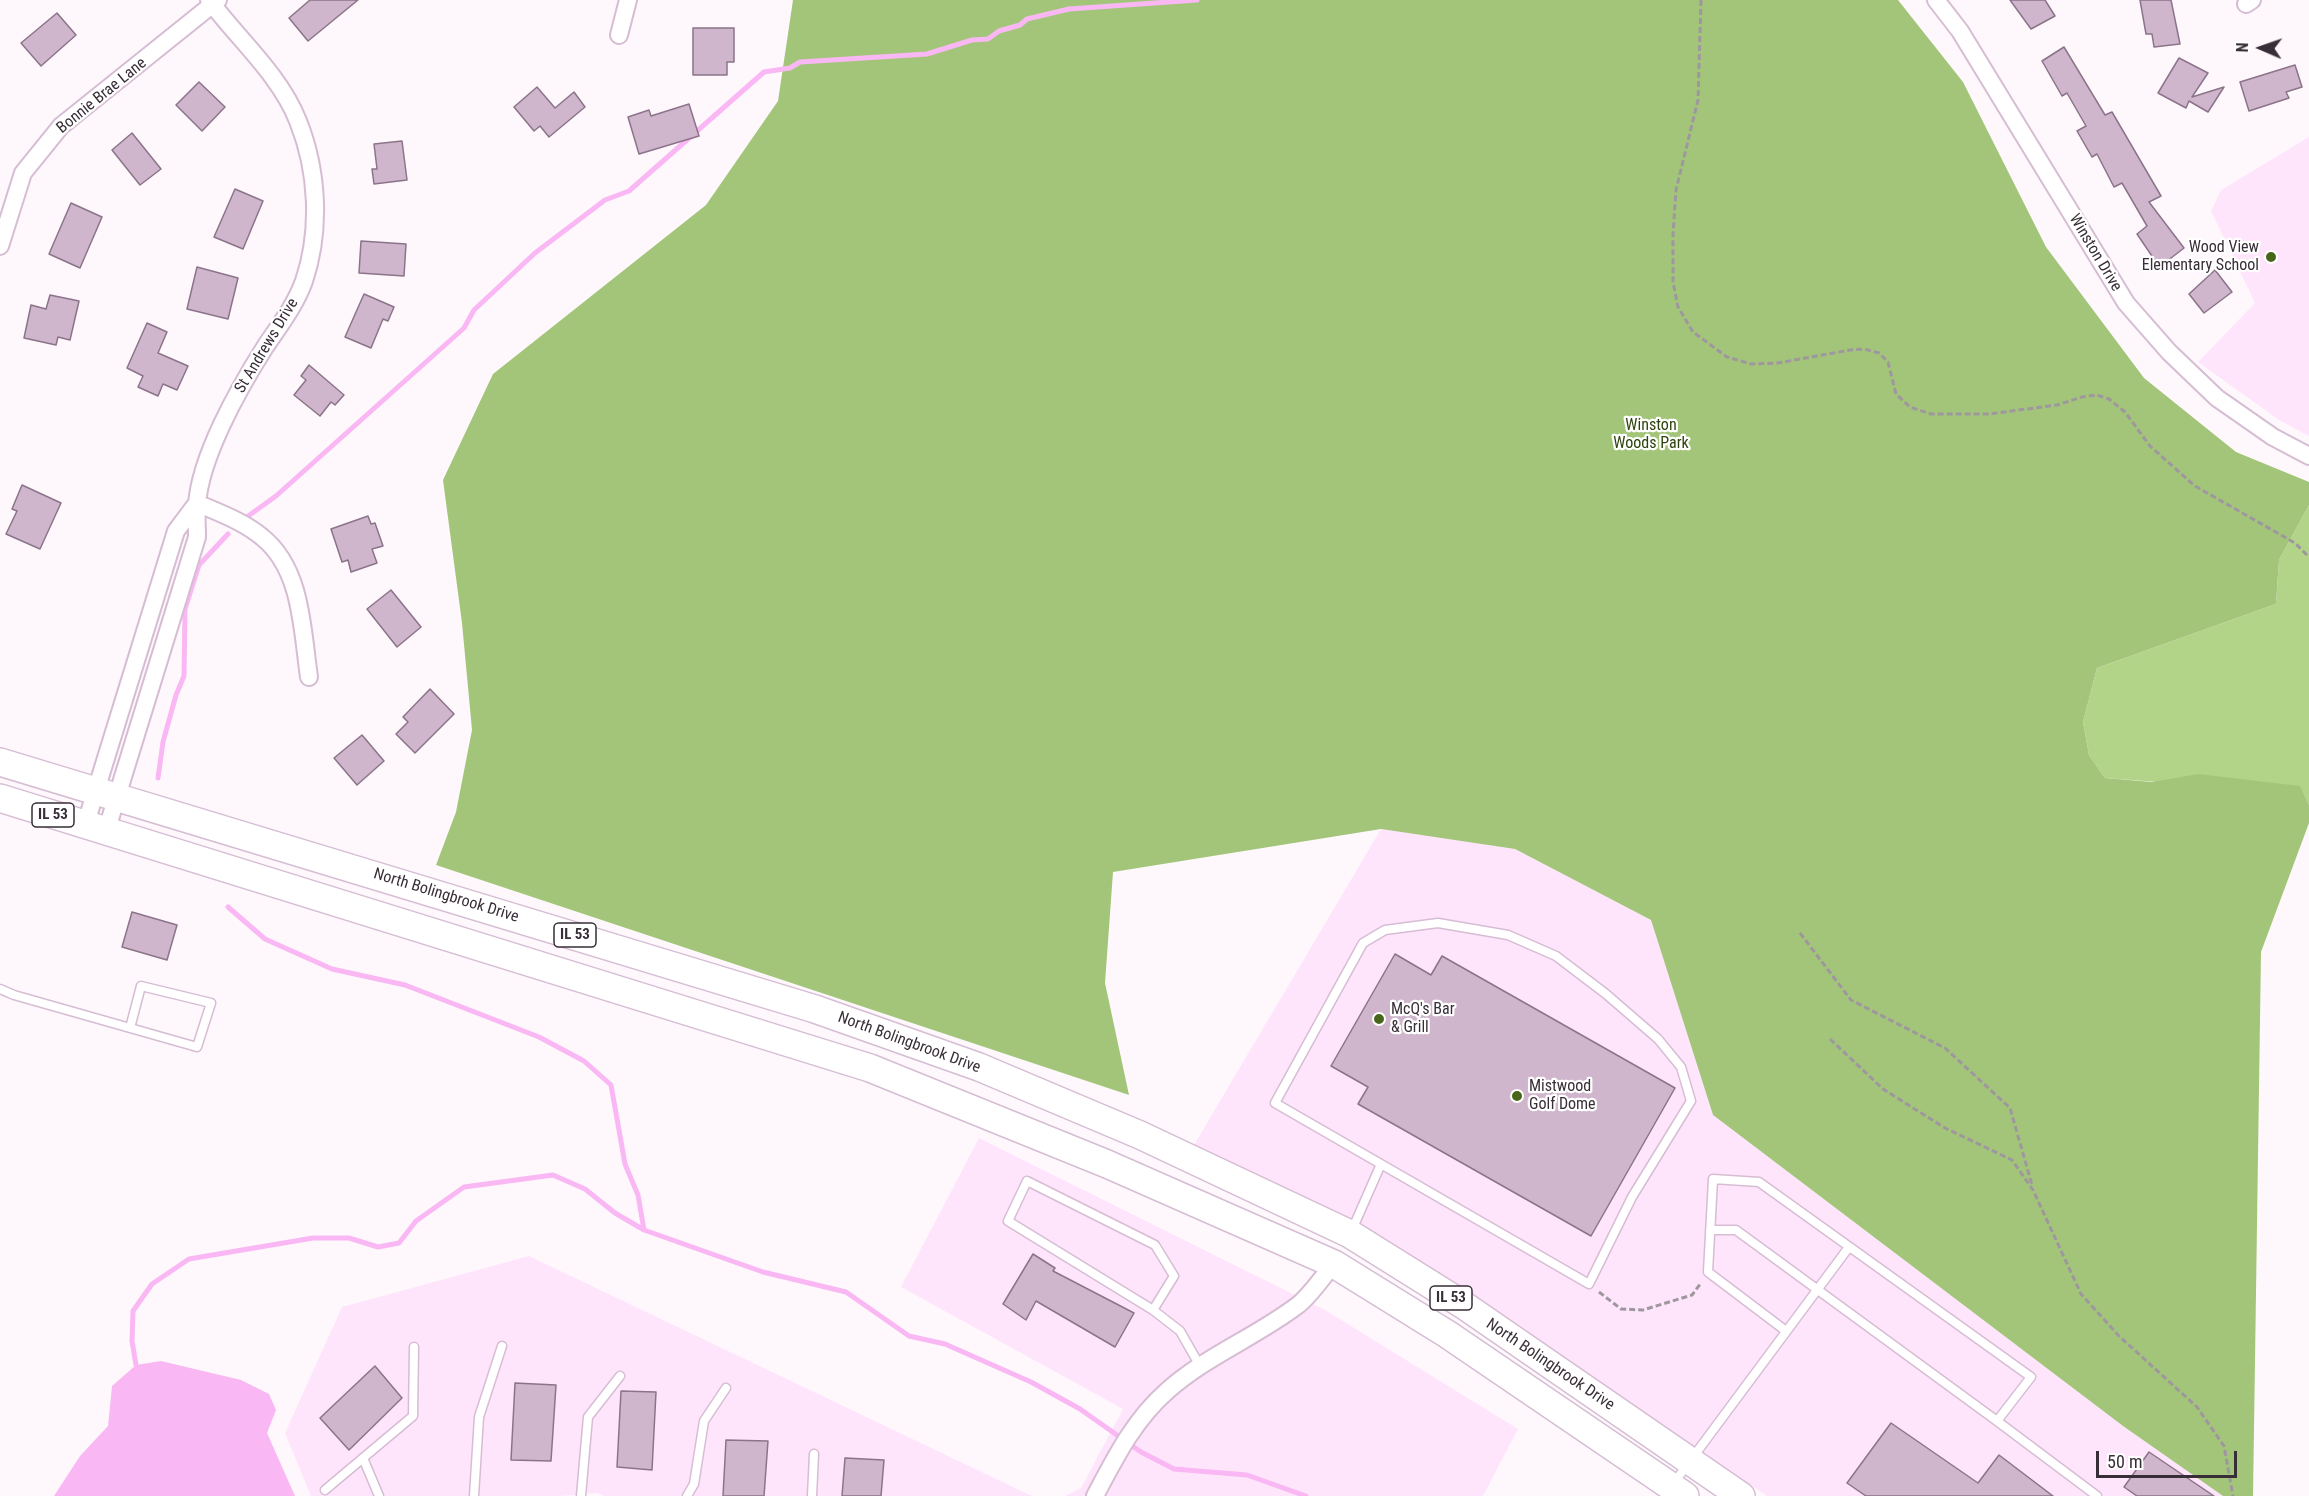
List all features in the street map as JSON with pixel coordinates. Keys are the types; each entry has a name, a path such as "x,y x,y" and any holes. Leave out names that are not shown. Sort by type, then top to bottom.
{"main road":[{"name":"North Bolingbrook Drive","path":"0,762 815,1009 979,1067 1140,1136 1350,1234 1462,1304 1741,1496"},
{"name":"North Bolingbrook Drive","path":"0,798 870,1068 1170,1190 1334,1264 1447,1334 1678,1491"}],"street":[{"path":"619,34 628,0"},
{"name":"Winston Drive","path":"1936,0 1960,31 2126,303 2169,352 2217,398 2273,437 2309,456"},
{"name":"Bonnie Brae Lane","path":"0,246 23,173 61,126 213,1"},
{"name":"St Andrews Drive","path":"95,829 197,537 197,503 206,467 228,412 257,360 293,304 304,280 314,230 316,200 306,147 298,121 286,97 213,1"},
{"path":"197,503 263,537 286,566 300,613 309,677"},
{"path":"1095,1496 1121,1447 1137,1423 1167,1391 1200,1366 1300,1304 1334,1264"}],"lane":[{"path":"1438,923 1509,935 1556,957 1606,993 1658,1039 1681,1067 1690,1101 1632,1197 1589,1284 1275,1103 1362,943 1385,930 1438,923"},
{"path":"0,989 130,1028 197,1047 211,1004 141,986 130,1028"},
{"path":"1350,1234 1381,1164"},
{"path":"1786,1331 1708,1272 1713,1179 1759,1182 2031,1377 1997,1421"},
{"path":"1154,1310 1174,1276 1155,1245 1027,1181 1008,1221 1154,1310 1180,1331 1200,1366"},
{"path":"1710,1230 1736,1230 2097,1496"},
{"path":"1678,1491 1691,1460 1849,1247"},
{"path":"325,1490 413,1416 414,1347"},
{"path":"474,1496 479,1417 502,1347"},
{"path":"580,1496 588,1417 620,1376"},
{"path":"687,1496 694,1484 704,1421 726,1388"},
{"path":"812,1496 814,1454"},
{"path":"363,1458 379,1496"}],"path":[{"path":"1701,0 1698,100 1676,190 1673,234 1673,282 1678,307 1693,332 1727,357 1751,364 1778,363 1850,350 1864,349 1879,353 1888,362 1896,394 1910,407 1931,414 1989,414 2057,405 2097,395 2109,399 2125,412 2150,446 2195,486 2295,543 2309,557"},
{"path":"1800,933 1851,1000 1945,1048 2010,1108 2033,1190 2081,1294 2119,1336 2197,1407 2224,1446 2233,1496"},
{"path":"1830,1039 1883,1089 1945,1128 2012,1160 2033,1190"},
{"path":"1589,1284 1621,1309 1643,1310 1692,1295 1708,1272"}],"shaded area":[{"name":"Wood View Elementary School","path":"2309,137 2309,436 2279,420 2198,362 2255,303 2211,211 2221,190"},
{"path":"1381,829 1515,849 1651,920 1713,1115 2123,1426 2223,1496 1767,1496 1649,1417 1191,1150"},
{"path":"979,1138 1325,1310 1518,1429 1483,1496 1065,1496 1081,1488 1123,1409 901,1287"},
{"path":"529,1256 1032,1496 604,1496 597,1493 562,1496 311,1496 285,1433 342,1307"},
{"path":"161,1361 241,1380 269,1394 276,1410 267,1433 295,1496 54,1496 80,1456 108,1426 112,1386 136,1365"}],"green space":[{"name":"Winston Woods Park","path":"793,0 1898,0 1963,82 2046,247 2144,378 2236,452 2309,482 2309,505 2279,560 2276,604 2097,668 2083,722 2089,755 2105,778 2152,782 2198,774 2300,786 2309,805 2309,823 2261,952 2253,1496 2223,1496 2123,1426 1713,1115 1651,920 1515,849 1381,829 1113,872 1105,983 1129,1095 436,865 456,812 472,730 462,623 443,480 493,374 706,205 778,101"},
{"path":"2309,505 2309,805 2303,793 2105,778 2089,755 2083,722 2097,668 2276,604 2279,560"}],"building":[{"path":"310,0 358,0 308,41 289,18"},
{"path":"2010,0 2045,0 2055,16 2031,29"},
{"path":"2140,0 2171,0 2180,44 2154,47 2152,34 2146,34"},
{"path":"57,13 76,35 41,66 21,43"},
{"path":"693,28 734,28 734,62 727,62 727,75 693,75"},
{"path":"2064,47 2105,115 2112,112 2161,196 2149,202 2184,248 2162,265 2156,262 2137,234 2147,226 2122,183 2114,187 2097,154 2092,157 2077,131 2086,126 2067,93 2062,96 2042,61"},
{"path":"2179,58 2208,73 2192,97 2224,87 2208,112 2189,101 2186,108 2158,93"},
{"path":"2295,65 2302,87 2286,92 2289,98 2249,111 2240,82"},
{"path":"199,82 225,107 202,131 176,105"},
{"path":"537,87 555,108 574,92 585,107 549,137 540,126 534,131 514,107"},
{"path":"689,104 699,136 639,154 628,117 649,110 651,116"},
{"path":"132,133 161,169 140,185 112,150"},
{"path":"402,141 407,180 374,184 372,169 377,169 374,144"},
{"path":"235,189 263,201 243,249 214,237"},
{"path":"71,203 102,217 80,268 49,254"},
{"path":"361,241 406,244 404,276 359,273"},
{"path":"197,267 238,278 228,319 187,309"},
{"path":"2215,270 2232,292 2204,313 2189,294"},
{"path":"364,294 394,307 388,321 383,319 371,348 345,337"},
{"path":"50,295 79,301 70,340 58,337 56,345 24,338 31,305 46,309"},
{"path":"147,323 167,332 158,353 188,366 177,390 163,384 158,396 138,387 143,376 127,368"},
{"path":"309,365 344,395 335,405 331,402 320,416 294,395 306,380 301,376"},
{"path":"22,485 61,503 40,549 6,534 17,511 12,509"},
{"path":"368,516 371,524 375,523 383,546 372,549 377,563 351,572 348,560 342,562 331,529"},
{"path":"391,590 421,627 397,647 367,609"},
{"path":"430,689 454,714 415,753 396,734 408,722 403,717"},
{"path":"362,735 384,761 357,785 334,758"},
{"path":"132,912 177,925 167,960 122,947"},
{"name":"Mistwood Golf Dome","path":"1395,954 1431,975 1442,956 1675,1088 1591,1236 1358,1104 1368,1087 1331,1066"},
{"path":"1033,1254 1055,1268 1053,1271 1134,1313 1115,1347 1036,1301 1026,1320 1003,1304"},
{"path":"375,1366 402,1398 349,1450 320,1418"},
{"path":"515,1383 556,1385 551,1461 511,1460"},
{"path":"621,1391 656,1392 652,1470 617,1467"},
{"path":"1891,1423 1978,1483 1999,1455 2053,1496 1866,1496 1847,1483"},
{"path":"726,1440 768,1441 764,1496 723,1496"},
{"path":"2149,1452 2214,1496 2137,1496 2124,1487"},
{"path":"845,1458 884,1460 881,1496 842,1496"}],"waterway":[{"path":"244,519 276,496 464,328 474,310 535,253 605,200 629,191 764,72 790,68 800,62 927,54 972,40 988,39 999,31 1020,25 1027,19 1069,9 1197,0"},
{"path":"158,778 163,742 176,695 184,676 185,609 199,565 228,534"},
{"path":"228,907 265,939 332,969 405,985 539,1037 584,1061 611,1085 625,1164 638,1195 644,1230"},
{"path":"136,1365 132,1341 133,1311 152,1284 189,1259 313,1238 349,1238 378,1247 399,1243 416,1221 464,1187 553,1175 585,1189 615,1213 644,1230 763,1272 846,1292 909,1336 945,1344 1031,1382 1080,1409 1141,1452 1174,1469 1247,1475 1306,1496"}],"place":[{"name":"Wood View Elementary School","path":"2271,257"},
{"name":"McQ's Bar & Grill","path":"1379,1019"},
{"name":"Mistwood Golf Dome","path":"1517,1096"}]}
